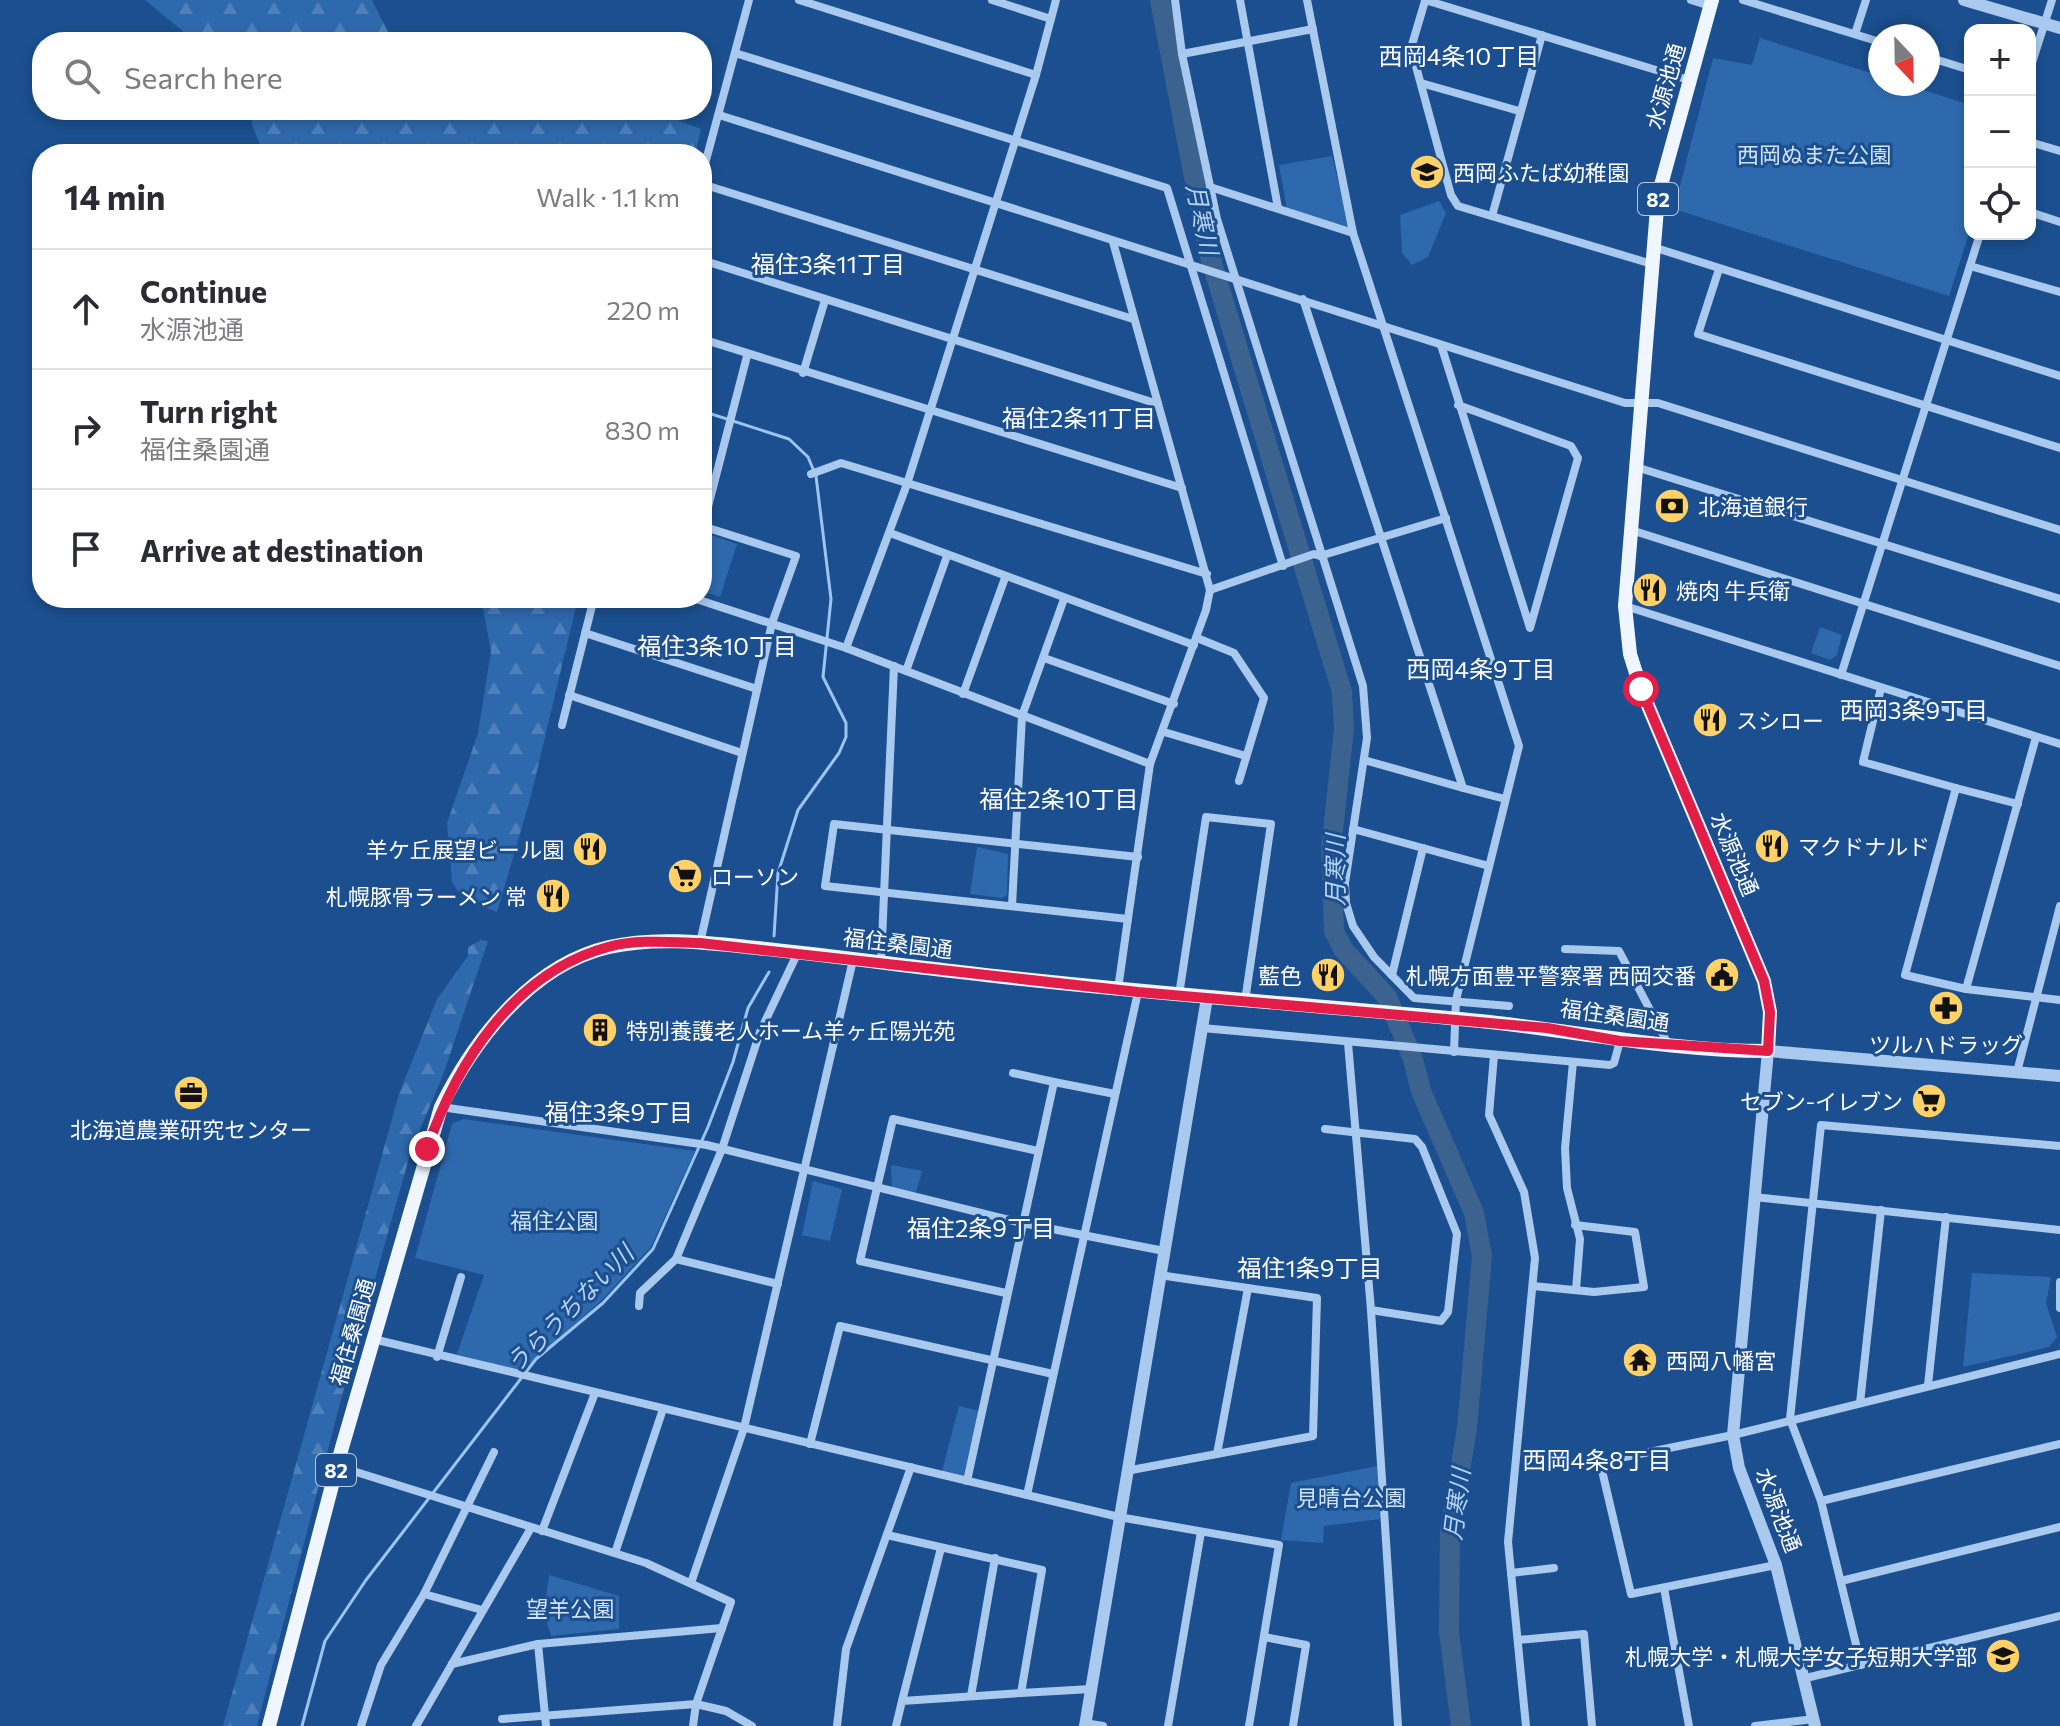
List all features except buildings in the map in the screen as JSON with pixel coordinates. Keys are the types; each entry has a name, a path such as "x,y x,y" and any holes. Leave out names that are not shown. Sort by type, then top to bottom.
{"main road":[{"name":"水源池通","path":"1711,3 1658,196 1625,606 1630,654 1641,689 1764,981 1770,1012 1768,1051"},
{"name":"福住桑園通","path":"269,1726 337,1466 441,1107 460,1069 480,1041 549,973 607,947 700,943 1118,990 1547,1028 1668,1046 1768,1051"}],"street":[{"path":"711,144 749,0"},
{"path":"799,0 1036,75"},
{"path":"992,0 1051,19"},
{"path":"846,648 907,484 1016,140 1056,0"},
{"path":"1175,0 1182,54 1233,280 1317,555 1363,686 1367,715 1364,760 1346,903 1353,926 1414,998 1509,1006"},
{"path":"1240,0 1278,208"},
{"path":"1307,0 1353,233 1519,746 1456,1000 1454,1052"},
{"path":"1652,264 1458,206 1451,195 1411,48 1425,0 1689,80"},
{"path":"1691,0 1711,3"},
{"path":"1743,0 1868,38"},
{"path":"1855,34 1866,0"},
{"path":"1964,0 1984,3 2060,28"},
{"path":"2036,51 2052,0"},
{"path":"1182,54 1313,29"},
{"path":"1492,216 1542,35"},
{"path":"735,53 1167,188 1195,268 1286,565"},
{"path":"1940,61 1964,68"},
{"path":"1421,83 1519,111"},
{"path":"719,115 1625,403 1658,403 2060,530"},
{"path":"2036,144 2060,151"},
{"path":"712,187 1133,319"},
{"path":"1210,187 1353,233"},
{"path":"2036,214 2060,222"},
{"path":"1841,675 1978,240"},
{"path":"1113,242 1210,590 1174,704 1150,764 1118,990"},
{"path":"1653,247 2060,376"},
{"path":"712,263 1158,404"},
{"path":"1970,266 2060,292"},
{"path":"1719,269 1698,334 2060,448"},
{"path":"1303,299 1463,788"},
{"path":"803,373 825,300"},
{"path":"712,343 1182,488"},
{"path":"1441,345 1458,405 1530,628 1579,465 1576,452 1571,446 1458,405"},
{"path":"712,487 747,356"},
{"path":"811,474 841,463 1207,574"},
{"path":"1636,467 2060,599"},
{"path":"1210,590 1446,518"},
{"path":"700,943 772,623 796,556 712,529"},
{"path":"1631,530 2060,666"},
{"path":"890,533 1064,599 1234,653 1264,698 1239,781"},
{"path":"906,671 947,556"},
{"path":"963,694 1005,578"},
{"path":"1012,906 1022,716 1064,599"},
{"path":"712,604 846,648 1150,764"},
{"path":"1625,606 2060,744"},
{"path":"562,725 591,608"},
{"path":"585,633 757,689"},
{"path":"1044,658 1174,704"},
{"path":"881,963 894,666"},
{"path":"1881,688 1863,762 2018,804"},
{"path":"569,695 742,753"},
{"path":"1164,732 1246,756"},
{"path":"1966,989 2036,737"},
{"path":"1364,760 1505,799"},
{"path":"1956,788 1905,975 1966,989 2060,1000"},
{"path":"1179,995 1206,817 1271,824 1244,1002"},
{"path":"1128,919 825,886 834,824 1138,857"},
{"path":"1353,829 1489,866"},
{"path":"1392,975 1423,848"},
{"path":"2017,1072 2060,906"},
{"path":"1565,949 1619,951 1668,1046"},
{"path":"639,1306 640,1293 676,1259 722,1149 760,1032 798,952"},
{"path":"691,1583 744,1428 853,960"},
{"path":"1027,1495 1138,992"},
{"path":"1103,1726 1085,1725 1207,998"},
{"path":"1202,1028 1613,1065 1620,1041"},
{"path":"1348,1043 1371,1310 1398,1726"},
{"name":"福住桑園通","path":"1768,1051 2060,1076"},
{"name":"水源池通","path":"1768,1051 1733,1435 1739,1468 1776,1565 1806,1678 1814,1723"},
{"path":"1494,1055 1489,1115 1524,1192 1535,1258 1508,1542 1526,1726"},
{"path":"1573,1062 1565,1148 1567,1188 1580,1239 1576,1290"},
{"path":"1013,1073 1115,1094"},
{"path":"967,1481 1054,1082"},
{"path":"441,1107 707,1145 1022,1223 1164,1251"},
{"path":"1006,1293 860,1261 876,1186 893,1119 1038,1151"},
{"path":"1861,1665 1821,1501 1790,1419 1821,1125 2060,1146"},
{"path":"1325,1129 1411,1138 1420,1143 1457,1234 1448,1312 1441,1321 1371,1310"},
{"path":"1754,1197 2060,1230"},
{"path":"1860,1403 1881,1210"},
{"path":"1928,1385 1946,1217"},
{"path":"1533,1286 1576,1290 1644,1287 1635,1232 1575,1225"},
{"path":"676,1259 778,1284"},
{"path":"1126,1471 1313,1436 1317,1298 1159,1275"},
{"path":"437,1357 461,1277"},
{"path":"2060,1282 2060,1308"},
{"path":"1217,1454 1248,1288"},
{"path":"810,1444 840,1326 1053,1374"},
{"path":"373,1339 437,1357 1119,1517 1279,1545 1249,1726"},
{"path":"1776,1565 1631,1594 1600,1462 1733,1435 2060,1354"},
{"path":"542,1531 595,1393"},
{"path":"615,1553 663,1409"},
{"path":"1821,1501 2060,1444"},
{"path":"361,1726 381,1665 424,1594 494,1452"},
{"path":"337,1466 615,1553 731,1602 696,1704 693,1726"},
{"path":"837,1726 846,1649 911,1467"},
{"path":"1841,1581 2060,1527"},
{"path":"416,1726 531,1528"},
{"path":"1168,1726 1201,1532"},
{"path":"887,1535 1042,1570 1021,1693"},
{"path":"896,1726 941,1548"},
{"path":"971,1696 995,1558"},
{"path":"1511,1573 1554,1568"},
{"path":"1664,1588 1689,1726"},
{"path":"424,1594 482,1610"},
{"path":"1806,1678 2060,1616"},
{"path":"452,1664 538,1644 722,1628"},
{"path":"1518,1640 1584,1634 1592,1726"},
{"path":"1264,1637 1306,1645 1293,1726"},
{"path":"538,1644 546,1726"},
{"path":"902,1701 1091,1689"},
{"path":"502,1719 696,1704 726,1711 752,1726"},
{"path":"1755,1726 1814,1723"}],"green space":[{"path":"145,0 372,0 388,32 184,32"},
{"name":"西岡ぬまた公園","path":"1760,38 1868,72 1868,96 1940,95 1964,103 1964,240 1967,240 1949,296 1674,209 1713,58 1752,65"},
{"path":"252,120 677,120 701,129 697,144 260,144"},
{"path":"1332,156 1350,229 1287,210 1279,165"},
{"path":"1439,201 1446,213 1428,257 1412,265 1402,253 1400,215"},
{"path":"712,535 737,544 720,597 712,594"},
{"path":"483,608 576,608 531,796 497,912 463,899 452,882 447,823 478,733 491,651"},
{"path":"1820,627 1842,635 1837,655 1830,660 1811,653"},
{"path":"977,847 1008,854 1007,895 1002,898 970,894"},
{"path":"481,940 488,941 443,1075 411,1151 341,1399 257,1726 223,1726 399,1094 437,999 468,956 468,947"},
{"name":"福住公園","path":"463,1119 695,1151 651,1247 601,1301 520,1372 457,1354 484,1275 415,1258 452,1124"},
{"path":"891,1165 922,1171 916,1192 892,1188"},
{"path":"813,1181 842,1189 830,1241 802,1235"},
{"path":"1972,1273 2051,1277 2046,1303 2057,1337 2049,1347 1963,1367"},
{"path":"959,1406 979,1411 963,1478 942,1471"},
{"name":"見晴台公園","path":"1377,1466 1380,1519 1324,1526 1323,1543 1281,1540 1291,1483"},
{"name":"望羊公園","path":"549,1575 619,1596 619,1629 551,1636 544,1612"}],"waterway":[{"name":"月寒川","path":"1160,0 1208,250 1342,692 1344,728 1331,850 1334,931 1343,949 1387,997 1413,1059 1421,1091 1474,1213 1482,1256 1467,1428 1450,1530 1449,1632 1461,1726"},
{"name":"うらうちない川","path":"712,414 789,439 808,457 816,476 831,599 823,677 846,723 846,737 839,753 798,810 778,873 774,936"},
{"name":"うらうちない川","path":"302,1726 325,1641 366,1580 536,1359 603,1303 653,1249 708,1127 733,1062 748,1008 769,972"}],"place":[{"name":"西岡ふたば幼稚園","path":"1427,172"},
{"name":"北海道銀行","path":"1672,506"},
{"name":"焼肉 牛兵衛","path":"1650,590"},
{"name":"スシロー","path":"1710,720"},
{"name":"マクドナルド","path":"1772,846"},
{"name":"羊ケ丘展望ビール園","path":"590,849"},
{"name":"ローソン","path":"685,876"},
{"name":"札幌豚骨ラーメン 常","path":"553,896"},
{"name":"藍色","path":"1328,975"},
{"name":"札幌方面豊平警察署 西岡交番","path":"1722,975"},
{"name":"ツルハドラッグ","path":"1946,1008"},
{"name":"特別養護老人ホーム羊ヶ丘陽光苑","path":"600,1030"},
{"name":"北海道農業研究センター","path":"191,1093"},
{"name":"セブン-イレブン","path":"1929,1101"},
{"name":"西岡八幡宮","path":"1640,1360"},
{"name":"札幌大学・札幌大学女子短期大学部","path":"2003,1656"}],"district":[{"name":"西岡4条10丁目","path":"1459,55"},
{"name":"福住3条11丁目","path":"828,263"},
{"name":"福住2条11丁目","path":"1079,417"},
{"name":"福住3条10丁目","path":"717,645"},
{"name":"西岡4条9丁目","path":"1481,668"},
{"name":"西岡3条9丁目","path":"1914,709"},
{"name":"福住2条10丁目","path":"1059,798"},
{"name":"福住3条9丁目","path":"619,1111"},
{"name":"福住2条9丁目","path":"981,1227"},
{"name":"福住1条9丁目","path":"1310,1267"},
{"name":"西岡4条8丁目","path":"1597,1459"}],"route":[{"path":"427,1149 441,1107 460,1069 480,1041 525,993 556,969 607,947 633,944 700,943 798,952 1138,992 1547,1028 1668,1046 1768,1051 1770,1012 1764,981 1641,689"}]}
